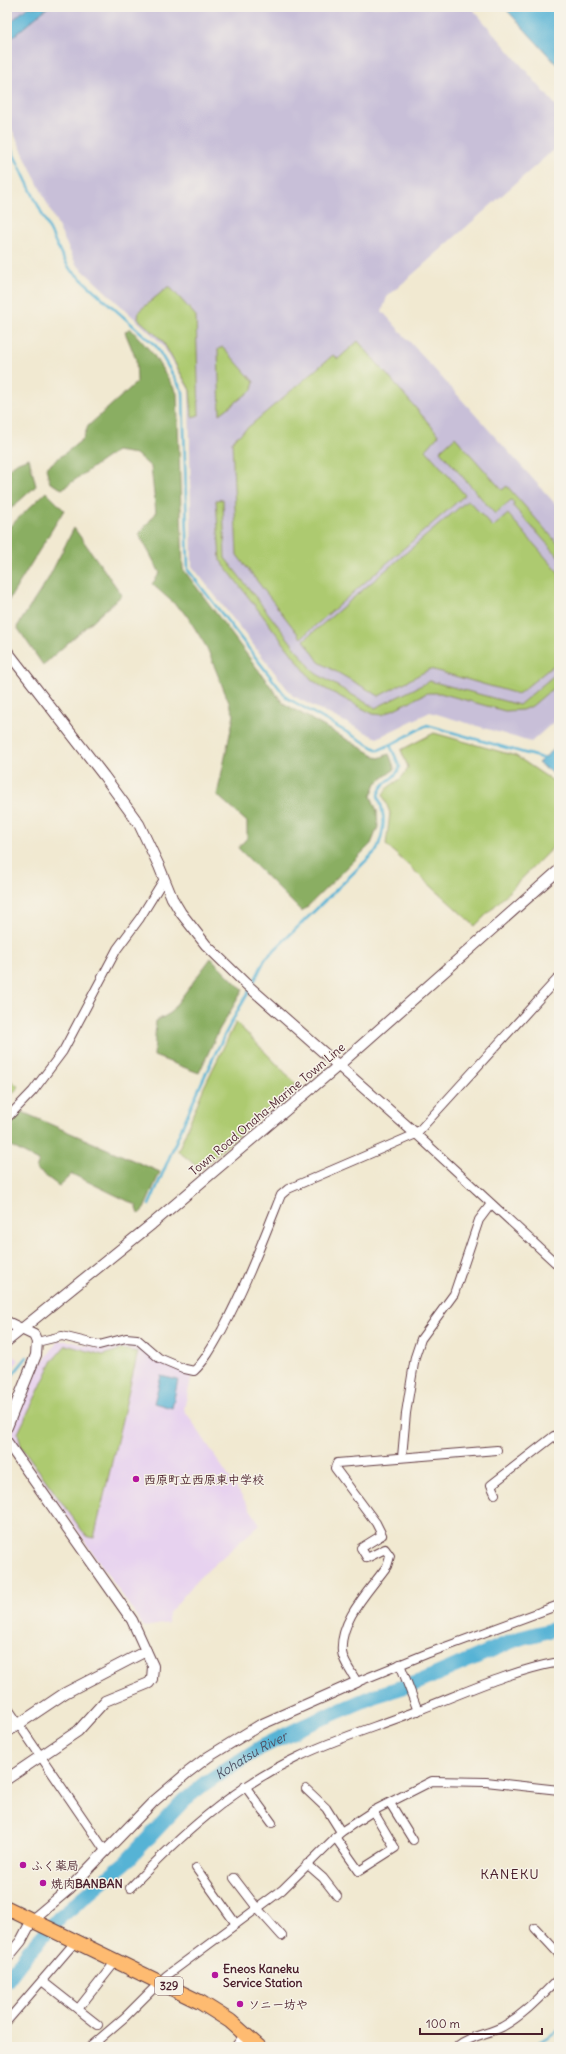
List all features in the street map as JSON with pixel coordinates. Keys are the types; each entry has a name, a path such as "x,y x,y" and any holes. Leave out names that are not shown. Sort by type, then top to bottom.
{"highway":[{"name":"329","path":"7,1908 200,2002 230,2022 259,2047"}],"street":[{"path":"7,651 104,776 138,824 181,913 206,945 254,992 416,1134 559,1266"},
{"name":"Town Road Onaha-Marine Town Line","path":"7,1341 152,1224 338,1066 559,870"},
{"path":"7,1118 33,1091 63,1051 117,949 164,880"},
{"path":"37,1342 62,1336 99,1345 126,1338 137,1338 159,1358 185,1369 194,1371 208,1353 235,1306 281,1195 288,1189 416,1134 559,977"},
{"path":"402,1457 406,1413 415,1357 421,1339 454,1294 480,1220 491,1204"},
{"path":"7,1322 34,1335 37,1342 36,1354 7,1426"},
{"path":"496,1494 491,1485 554,1436 559,1440"},
{"path":"7,1442 120,1600 132,1620 153,1666 152,1679 149,1683 105,1701 78,1731 7,1779"},
{"path":"357,1682 344,1660 342,1651 345,1628 387,1566 390,1556 385,1549 368,1558 361,1548 382,1536 376,1523 335,1468 337,1463 497,1450"},
{"path":"7,1958 21,1941 32,1920 69,1889 153,1802 208,1757 260,1725 357,1682 402,1668 559,1605"},
{"path":"7,1732 92,1678 146,1651"},
{"path":"130,1888 186,1832 216,1806 245,1786 283,1764 417,1708 520,1670 559,1662"},
{"path":"402,1668 417,1708"},
{"path":"7,1707 106,1852"},
{"path":"90,2047 125,2017 160,1982 282,1890 338,1834 373,1811 432,1781 486,1782 559,1790"},
{"path":"245,1786 272,1823"},
{"path":"306,1789 326,1808 338,1834 359,1871 395,1848 373,1811"},
{"path":"390,1803 413,1840"},
{"path":"307,1864 323,1878 337,1896"},
{"path":"196,1868 236,1924"},
{"path":"234,1878 257,1908 282,1936"},
{"path":"535,1928 559,1954"},
{"path":"7,2021 42,1981 73,1940"},
{"path":"78,2009 116,1961"},
{"path":"456,2047 481,2034 501,2027 526,2012 559,1978"},
{"path":"42,1981 98,2025"},
{"path":"235,2047 245,2034"}],"shaded area":[{"path":"7,7 471,7 559,109 559,145 387,297 382,311 559,508 559,717 531,742 430,712 377,738 293,696 192,566 189,390 162,344 76,264 7,119"},
{"name":"西原町立西原東中学校","path":"128,1340 140,1343 158,1362 192,1375 184,1409 260,1524 199,1578 168,1614 168,1623 144,1627 11,1434 38,1369 58,1341 68,1341 97,1348"},
{"path":"8,1353 19,1360 7,1375 7,1354"}],"green space":[{"path":"169,286 196,316 199,415 192,417 190,390 162,340 138,319 139,311"},
{"path":"130,328 153,354 177,393 183,569 283,703 379,758 389,754 395,769 376,783 371,796 377,811 378,827 371,844 302,912 238,848 247,838 247,822 217,795 234,715 207,648 186,614 152,584 160,573 139,534 156,513 151,467 136,454 116,451 62,489 50,483 46,468 83,439 88,426 137,382 136,359 125,332"},
{"path":"358,341 439,435 426,450 465,495 301,638 237,555 232,441 333,355 338,359"},
{"path":"223,347 254,382 252,390 220,414 218,349"},
{"path":"455,437 502,490 507,486 559,545 559,557 513,506 514,503 511,500 495,514 440,451"},
{"path":"29,458 36,486 7,512 7,470 18,462"},
{"path":"46,492 64,510 7,603 7,529"},
{"path":"223,499 225,558 315,673 375,708 430,681 519,705 559,671 559,683 532,706 522,710 505,711 440,693 427,693 382,715 373,714 322,687 311,679 220,560 216,500"},
{"path":"468,500 493,527 508,514 559,573 559,661 518,694 430,669 379,696 319,662 304,640"},
{"path":"74,528 122,595 43,665 17,627 48,579"},
{"path":"434,733 516,756 559,785 559,841 475,926 386,845 390,813 383,795 388,787 402,777 408,767 401,750"},
{"path":"211,958 243,990 219,1030 199,1073 154,1056 156,1021 169,1014"},
{"path":"236,1022 296,1084 200,1169 178,1151 204,1087"},
{"path":"7,1077 19,1087 7,1099"},
{"path":"20,1111 160,1172 144,1209 139,1214 136,1205 72,1174 59,1186 36,1169 39,1161 7,1144 7,1124"},
{"path":"66,1345 103,1355 122,1349 138,1352 94,1538 86,1536 21,1446 18,1433 53,1360"}],"water":[{"path":"28,7 48,7 9,40 7,44 7,25"},
{"path":"504,7 559,7 559,67"},
{"path":"559,745 559,778 538,763"},
{"path":"161,1376 178,1380 172,1408 154,1403"}],"waterway":[{"path":"7,140 62,256 70,269 156,346 183,392 188,570 287,698 378,750 390,745"},
{"path":"252,986 265,959 377,850 384,823 378,795 383,786 398,772 400,767 390,745 427,725 545,759"},
{"path":"149,1205 208,1069 250,990"},
{"path":"7,1382 27,1357"},
{"name":"Kohatsu River","path":"7,1980 29,1951 60,1917 126,1862 184,1800 228,1768 260,1748 302,1727 374,1696 419,1682 517,1639 559,1628"},
{"path":"531,2047 559,2030"}],"place":[{"name":"西原町立西原東中学校","path":"136,1479"},
{"name":"ふく薬局","path":"23,1865"},
{"name":"焼肉BANBAN","path":"43,1883"},
{"name":"Eneos Kaneku Service Station","path":"215,1975"},
{"name":"ソニー坊や","path":"240,2004"}],"district":[{"name":"KANEKU","path":"510,1874"}]}
